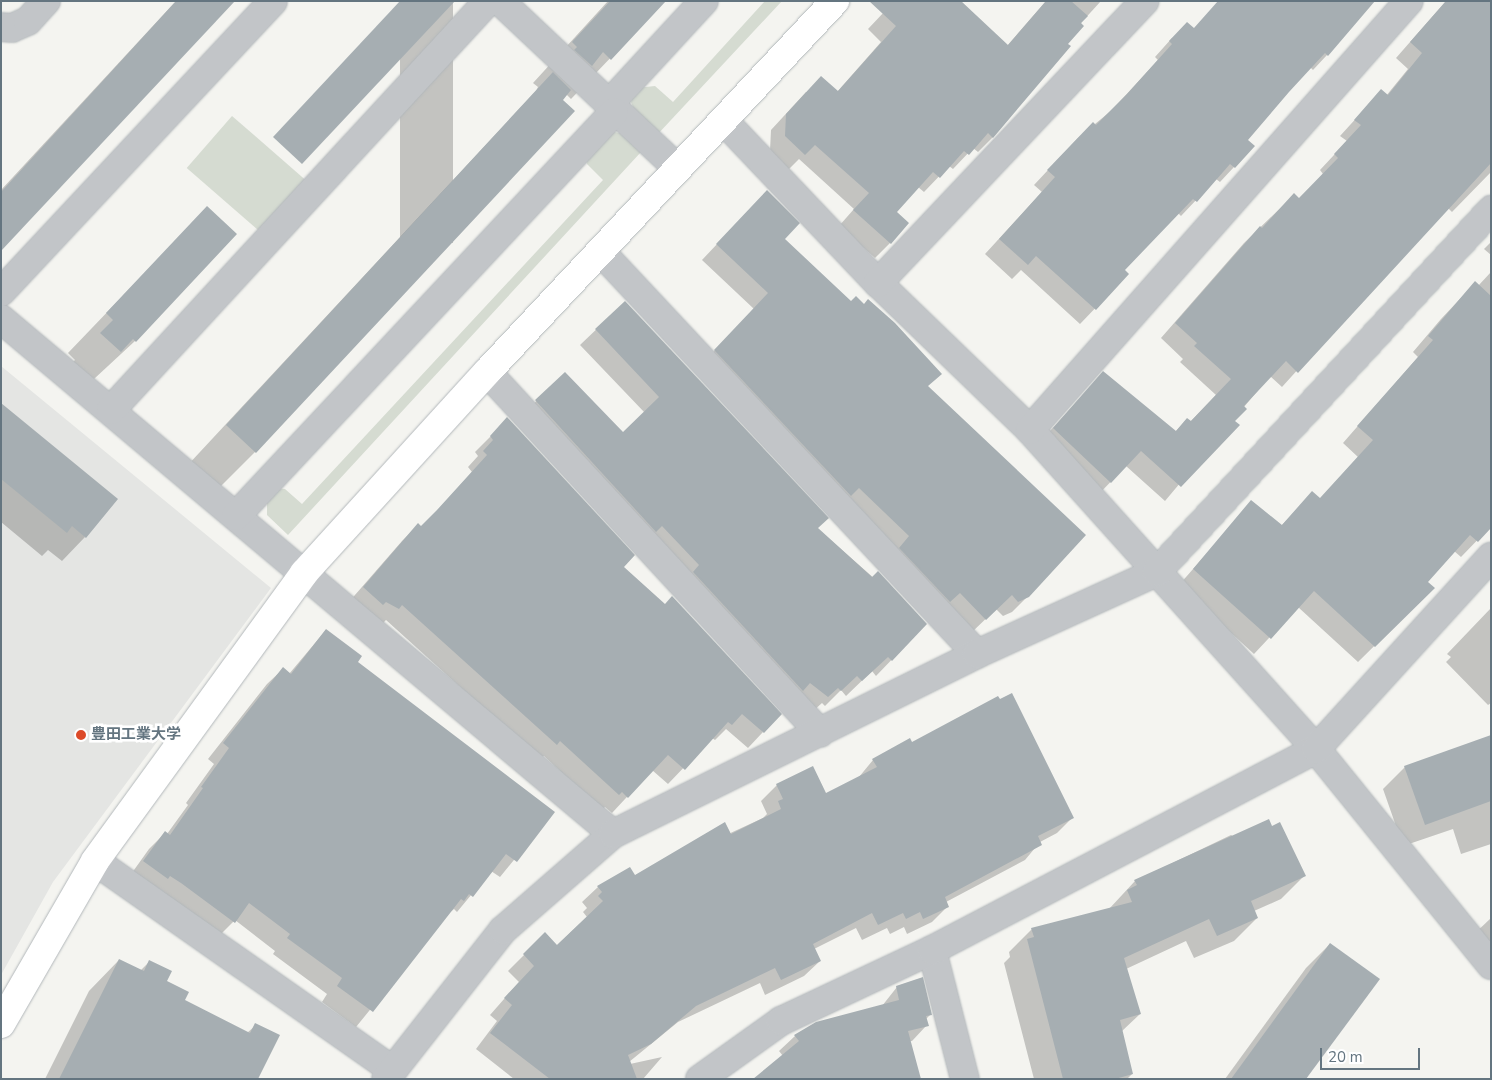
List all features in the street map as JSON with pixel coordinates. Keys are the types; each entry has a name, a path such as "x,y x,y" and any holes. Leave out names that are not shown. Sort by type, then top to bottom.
{"street":[{"path":"1,26 12,28 28,21 46,1"},
{"path":"1,292 273,1"},
{"path":"110,410 488,1"},
{"path":"500,1 677,168"},
{"path":"236,516 612,108 704,1"},
{"path":"1,1024 95,861 304,573 487,372 835,1"},
{"path":"878,283 1145,1"},
{"path":"1030,430 1409,1"},
{"path":"724,121 878,283 1030,430 1316,749 1491,964"},
{"path":"95,861 388,1074 503,930 613,834 977,654 1157,572 1491,210"},
{"path":"600,252 977,654"},
{"path":"1,319 613,834"},
{"path":"487,372 820,733"},
{"path":"700,1079 781,1021 932,950 1316,749 1491,557"},
{"path":"932,950 965,1079"}],"shaded area":[{"path":"765,1 782,1 657,135 636,115 631,102 636,88 655,86 673,102"},
{"path":"232,116 311,185 266,237 187,168"},
{"path":"608,131 620,133 641,152 288,535 267,515 267,496 274,488 285,489 302,504 603,180 587,164 585,155"},
{"name":"豊田工業大学","path":"1,366 271,588 53,882 1,975"}],"building":[{"path":"176,1 235,1 1,251 1,192"},
{"path":"400,1 455,1 302,164 273,137"},
{"path":"610,1 666,1 611,60 603,52 592,66 574,50 577,47 572,42"},
{"path":"869,1 961,1 1008,45 1046,1 1071,1 1088,16 1081,23 1084,26 1068,44 1071,46 993,138 988,133 969,155 964,151 940,178 933,172 897,212 909,223 891,244 853,210 869,193 815,145 805,155 785,136 786,114 821,76 838,91 896,26"},
{"path":"1218,1 1375,1 1328,56 1325,53 1248,140 1255,146 1235,168 1230,164 1197,202 1193,199 1125,270 1129,274 1096,310 1036,256 1028,265 999,239 1055,177 1047,170 1093,122 1096,125 1127,94 1172,44 1169,41 1187,22 1194,28"},
{"path":"1446,1 1491,1 1491,163 1298,373 1286,361 1244,406 1247,409 1235,421 1240,425 1181,487 1141,451 1111,483 1053,428 1103,371 1176,431 1187,418 1191,421 1231,379 1194,346 1197,343 1175,323 1260,226 1262,228 1294,193 1299,198 1338,158 1334,154 1361,125 1354,120 1381,89 1388,95 1422,53 1410,42"},
{"path":"553,72 571,90 563,100 575,111 256,453 226,425"},
{"path":"767,190 800,223 785,239 851,301 856,296 864,304 868,299 895,323 942,374 928,386 1086,535 1029,597 1018,602 1012,595 986,620 960,593 950,602 899,548 909,536 859,488 851,496 714,350 768,293 716,244"},
{"path":"207,206 237,234 136,342 133,339 121,352 100,333 113,320 106,313"},
{"path":"1475,281 1491,296 1491,528 1478,542 1470,535 1428,582 1435,588 1375,647 1314,591 1271,639 1193,569 1251,500 1282,525 1312,491 1320,498 1373,440 1357,426 1433,340 1428,336"},
{"path":"625,301 829,518 818,528 872,577 878,571 927,624 892,661 888,657 862,681 857,676 841,691 838,688 828,697 810,683 803,691 693,572 699,565 662,526 656,532 535,400 565,372 623,432 659,397 595,329"},
{"path":"1,403 118,499 86,538 72,526 67,533 1,479"},
{"path":"507,417 635,555 624,567 665,604 672,596 782,714 764,733 742,714 732,725 728,722 685,770 668,755 628,798 622,792 619,795 560,741 557,745 402,605 399,609 386,602 383,605 363,587 418,523 421,526 487,455 483,451 493,440 490,436"},
{"path":"326,629 362,656 358,662 555,812 517,862 506,854 473,897 469,894 464,901 461,899 373,1012 337,986 342,978 287,938 290,934 249,903 235,923 181,883 170,876 168,879 143,861 165,831 170,835 203,788 201,787 229,748 223,743 283,667 291,674"},
{"path":"1012,693 1074,818 1038,836 1042,845 945,897 949,907 923,919 920,912 906,919 903,913 878,925 872,913 813,944 821,961 781,980 775,968 696,1006 651,1044 628,1055 637,1079 550,1079 490,1033 512,1005 504,998 534,966 523,954 545,932 557,945 603,901 598,896 602,892 597,886 630,867 635,875 725,822 731,834 781,809 778,801 783,799 776,784 813,766 826,793 877,767 872,759 910,738 912,742 998,696 1000,699"},
{"path":"1491,735 1491,801 1425,825 1404,766"},
{"path":"1269,819 1272,826 1280,822 1306,876 1251,901 1258,918 1217,936 1209,919 1124,958 1141,1014 1120,1020 1133,1074 1115,1079 1063,1079 1027,939 1034,937 1031,928 1132,902 1127,890 1137,885 1134,880"},
{"path":"1330,943 1380,979 1306,1079 1231,1079"},
{"path":"119,959 144,971 149,960 172,971 167,981 189,992 185,1000 250,1033 255,1023 280,1035 258,1079 59,1079"},
{"path":"923,977 932,1015 926,1016 929,1026 908,1031 921,1079 753,1079 799,1041 794,1035 816,1022 899,1000 896,986"}],"place":[{"name":"豊田工業大学","path":"81,735"}]}
